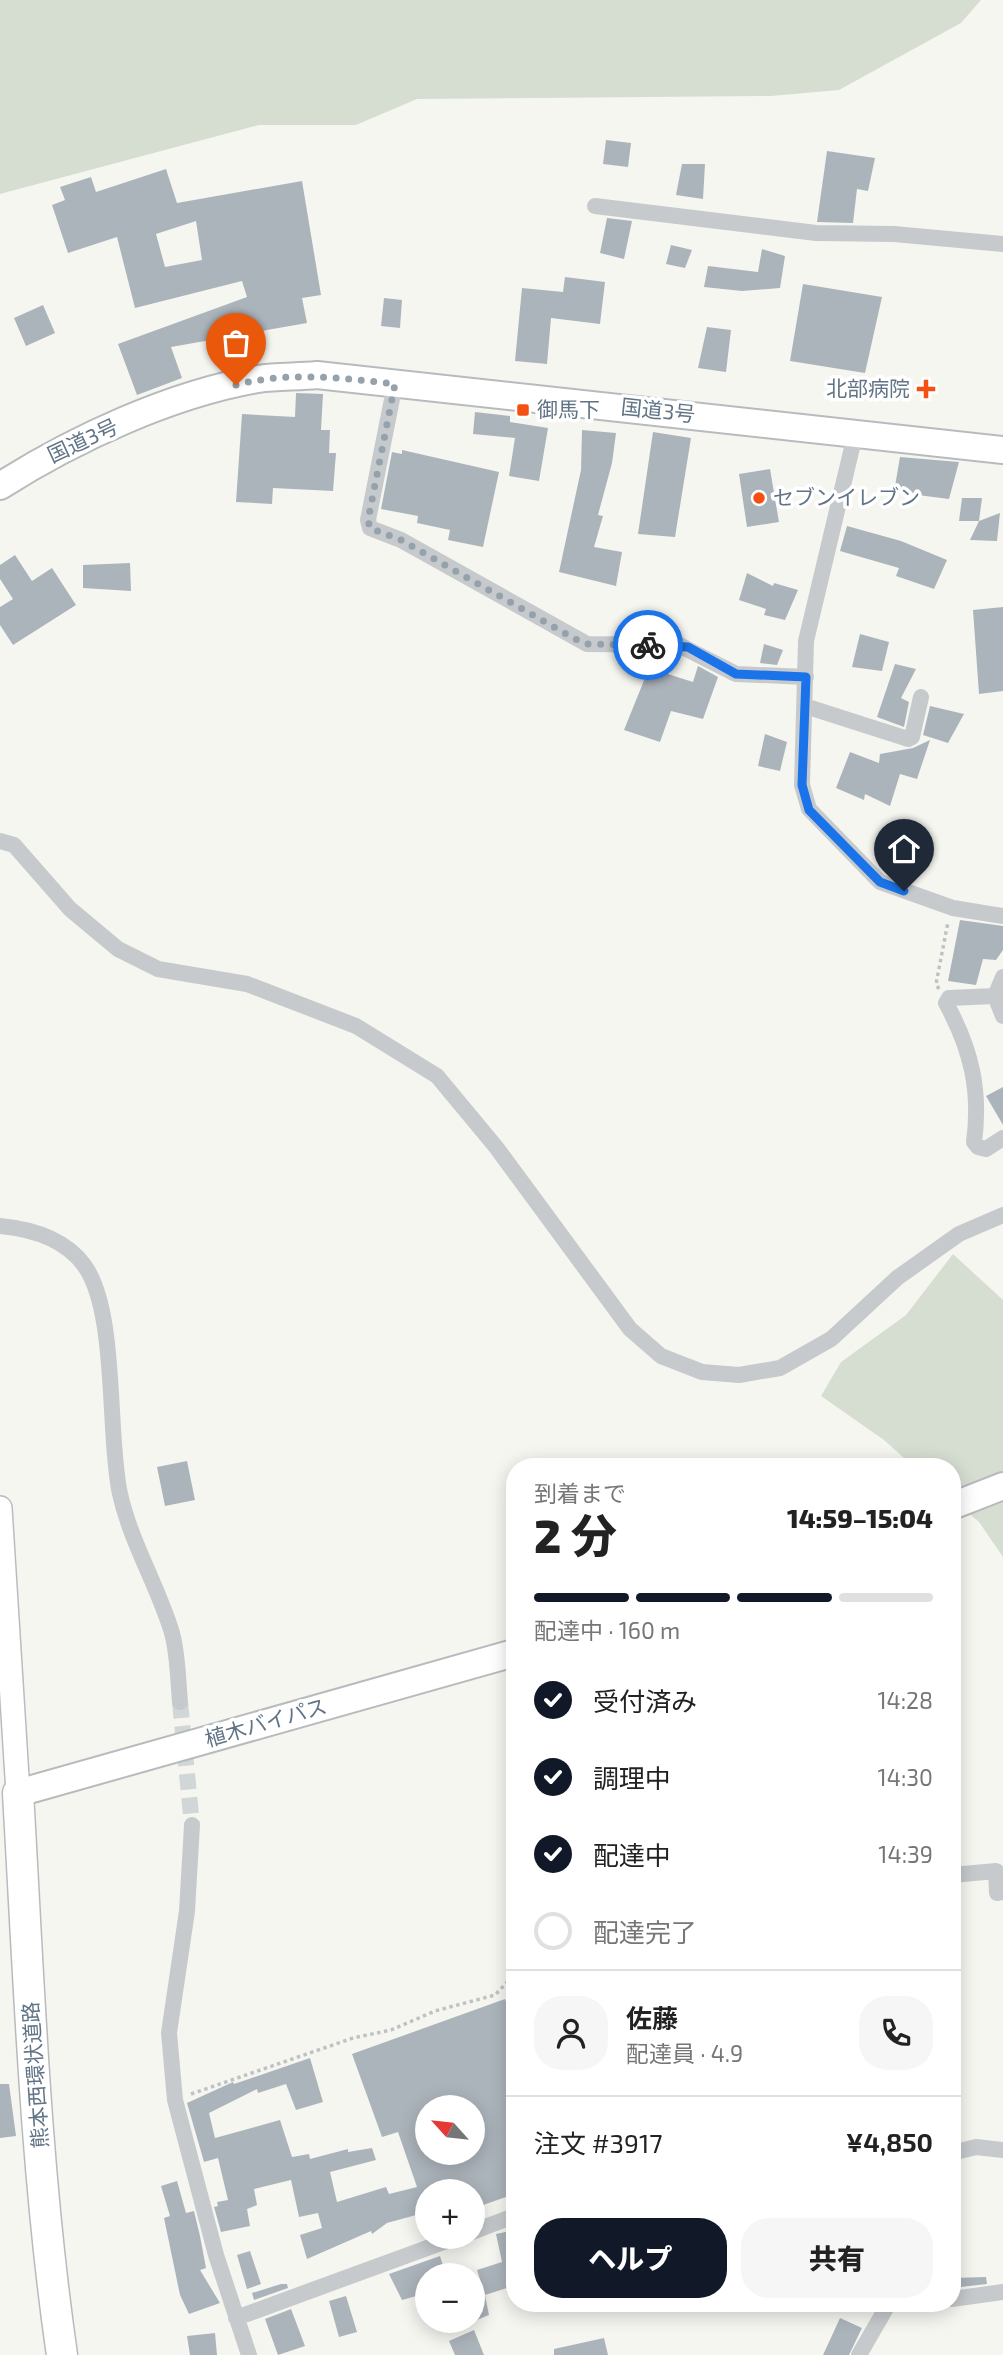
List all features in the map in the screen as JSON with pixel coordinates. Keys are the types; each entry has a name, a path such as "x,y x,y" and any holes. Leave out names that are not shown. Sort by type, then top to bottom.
{"highway":[{"name":"国道3号","path":"0,486 80,439 169,403 258,379 317,375 1003,450"},
{"path":"961,1502 1003,1486"},
{"name":"植木バイパス","path":"19,1793 506,1655"},
{"name":"熊本西環状道路","path":"19,1793 34,2071 52,2289 62,2355"}],"main road":[{"path":"0,1508 19,1793"}],"street":[{"path":"595,206 816,233 894,234 1003,244"},
{"path":"395,384 368,520 370,528 401,540 587,644 679,645 736,674 806,677"},
{"path":"855,435 833,518 806,642 802,785 809,810 880,882 953,908 1003,916"},
{"path":"805,706 908,739 912,737 921,697"},
{"path":"0,841 14,845 70,909 118,949 158,969 247,984 356,1026 437,1076 496,1147 630,1329 662,1356 702,1372 739,1375 780,1368 831,1339 897,1278 959,1234 1003,1215"},
{"path":"1003,977 995,996 1003,1016"},
{"path":"995,996 949,998 946,1003 971,1058 976,1086 975,1142 978,1147 986,1149 1003,1138"},
{"path":"0,1226 29,1229 53,1239 84,1265 100,1299 120,1493 139,1553 172,1634 180,1702"},
{"path":"192,1825 187,1911 170,2034 176,2100 248,2355"},
{"path":"961,1874 996,1871 997,1893 1003,1892"},
{"path":"961,2151 976,2147 1003,2150"},
{"path":"485,2227 506,2219"},
{"path":"236,2318 424,2249"},
{"path":"961,2298 1003,2292"},
{"path":"859,2355 882,2312"}],"path":[{"path":"946,1003 936,984 946,941 944,931 953,908"},
{"path":"176,2100 353,2038 391,2030 435,2011 495,1995 506,1984"}],"shaded area":[{"path":"0,0 981,0 961,23 839,90 771,96 417,99 356,125 259,125 0,194"},
{"path":"953,1254 1003,1300 1003,1557 979,1522 961,1507 961,1458 904,1458 884,1440 821,1396 841,1362 906,1315"}],"building":[{"path":"606,140 631,143 628,167 603,164"},
{"path":"827,151 875,158 868,191 857,189 853,223 817,222"},
{"path":"682,164 705,164 703,199 676,195"},
{"path":"166,169 177,203 302,181 321,295 302,298 307,323 171,347 182,378 137,395 118,344 247,297 242,281 135,308 117,237 68,253 52,205 65,200 60,187 91,177 96,192","holes":["196,221 202,260 165,267 156,234"]},
{"path":"607,218 632,221 624,259 600,253"},
{"path":"671,245 692,250 685,268 666,264"},
{"path":"762,249 785,256 780,288 742,291 704,287 708,266 758,272"},
{"path":"565,277 605,282 600,324 551,318 547,364 515,361 522,288 563,292"},
{"path":"803,284 882,297 865,373 790,361"},
{"path":"384,298 402,300 400,328 381,326"},
{"path":"43,305 55,333 26,346 14,318"},
{"path":"707,327 731,330 726,372 698,368"},
{"path":"296,393 323,394 321,430 330,430 329,453 336,453 333,491 273,488 272,504 236,502 242,414 295,417"},
{"path":"475,412 510,416 510,422 548,428 539,481 509,476 515,438 473,434"},
{"path":"582,430 616,433 612,463 598,515 603,516 594,547 622,552 616,586 559,572 581,470"},
{"path":"653,432 691,438 675,537 638,534"},
{"path":"402,450 499,472 483,547 448,540 450,530 417,523 418,516 381,509 392,452 402,454"},
{"path":"900,457 959,462 949,499 894,492"},
{"name":"セブンイレブン","path":"770,469 779,522 747,527 739,474"},
{"path":"962,498 982,498 979,521 959,521"},
{"path":"1000,513 997,541 970,540 979,521"},
{"path":"847,526 901,541 947,560 934,589 896,576 899,568 840,551"},
{"path":"15,555 32,581 52,568 76,605 13,645 0,625 0,607 13,599 0,579 0,565"},
{"path":"130,563 131,591 83,588 83,565"},
{"path":"747,573 773,586 774,583 798,590 785,620 764,615 766,609 739,600"},
{"path":"1003,607 1003,691 979,694 973,610"},
{"path":"860,634 889,642 882,671 852,667"},
{"path":"764,644 783,650 777,665 760,663"},
{"path":"895,664 916,669 901,698 909,702 904,727 877,717"},
{"path":"698,666 718,677 703,719 671,711 660,742 624,730 649,668 693,682"},
{"path":"930,706 964,714 948,743 923,735"},
{"path":"765,734 787,742 780,771 758,766"},
{"path":"930,740 917,779 900,774 890,806 865,794 864,800 836,788 850,752 879,763 880,754 913,748"},
{"path":"960,920 1003,926 1003,950 996,960 983,959 976,985 948,981"},
{"path":"1003,1087 1003,1125 986,1096"},
{"path":"187,1461 195,1500 165,1506 157,1467"},
{"path":"505,1999 506,2197 485,2204 485,2179 415,2179 415,2181 398,2132 382,2137 352,2054"},
{"path":"310,2058 323,2102 296,2110 286,2084 258,2093 257,2089 209,2113 215,2138 280,2120 292,2157 309,2154 310,2159 348,2149 348,2152 372,2148 376,2160 330,2172 337,2202 386,2187 389,2194 415,2188 415,2215 387,2223 372,2234 371,2231 307,2259 300,2235 322,2228 318,2213 299,2217 291,2180 254,2189 257,2205 247,2209 250,2226 221,2232 214,2207 218,2206 217,2202 228,2200 218,2158 204,2162 187,2103 233,2082 234,2084"},
{"path":"0,2084 9,2084 16,2136 0,2138"},
{"path":"177,2181 186,2213 194,2211 206,2268 200,2270 220,2303 189,2314 180,2295 164,2218 170,2216 161,2186"},
{"path":"506,2232 506,2288 485,2295 485,2267 502,2262 496,2234"},
{"path":"250,2251 261,2284 247,2289 237,2255"},
{"path":"440,2256 442,2263 420,2263"},
{"path":"415,2265 415,2296 402,2300 389,2274"},
{"path":"986,2277 987,2284 961,2287 961,2278"},
{"path":"287,2284 288,2288 254,2300 252,2293"},
{"path":"485,2295 489,2315 485,2317"},
{"path":"346,2296 357,2332 339,2337 329,2301"},
{"path":"291,2309 305,2346 278,2355 265,2319"},
{"path":"840,2318 862,2328 849,2355 823,2355"},
{"path":"215,2333 217,2355 190,2355 187,2336"},
{"path":"467,2333 475,2333 484,2355 455,2355 449,2341"},
{"path":"604,2338 608,2355 554,2355 554,2349"}],"tunnel":[{"path":"180,1702 192,1825"}],"way so far":[{"path":"236,385 258,379 317,375 395,384 368,520 370,528 401,540 575,639 587,644 648,645"}],"place":[{"name":"北部病院","path":"926,389"},
{"name":"御馬下","path":"523,410"},
{"name":"セブンイレブン","path":"759,498"}],"route":[{"path":"648,645 688,647 736,674 806,677 802,785 809,810 880,882 904,891"}]}
